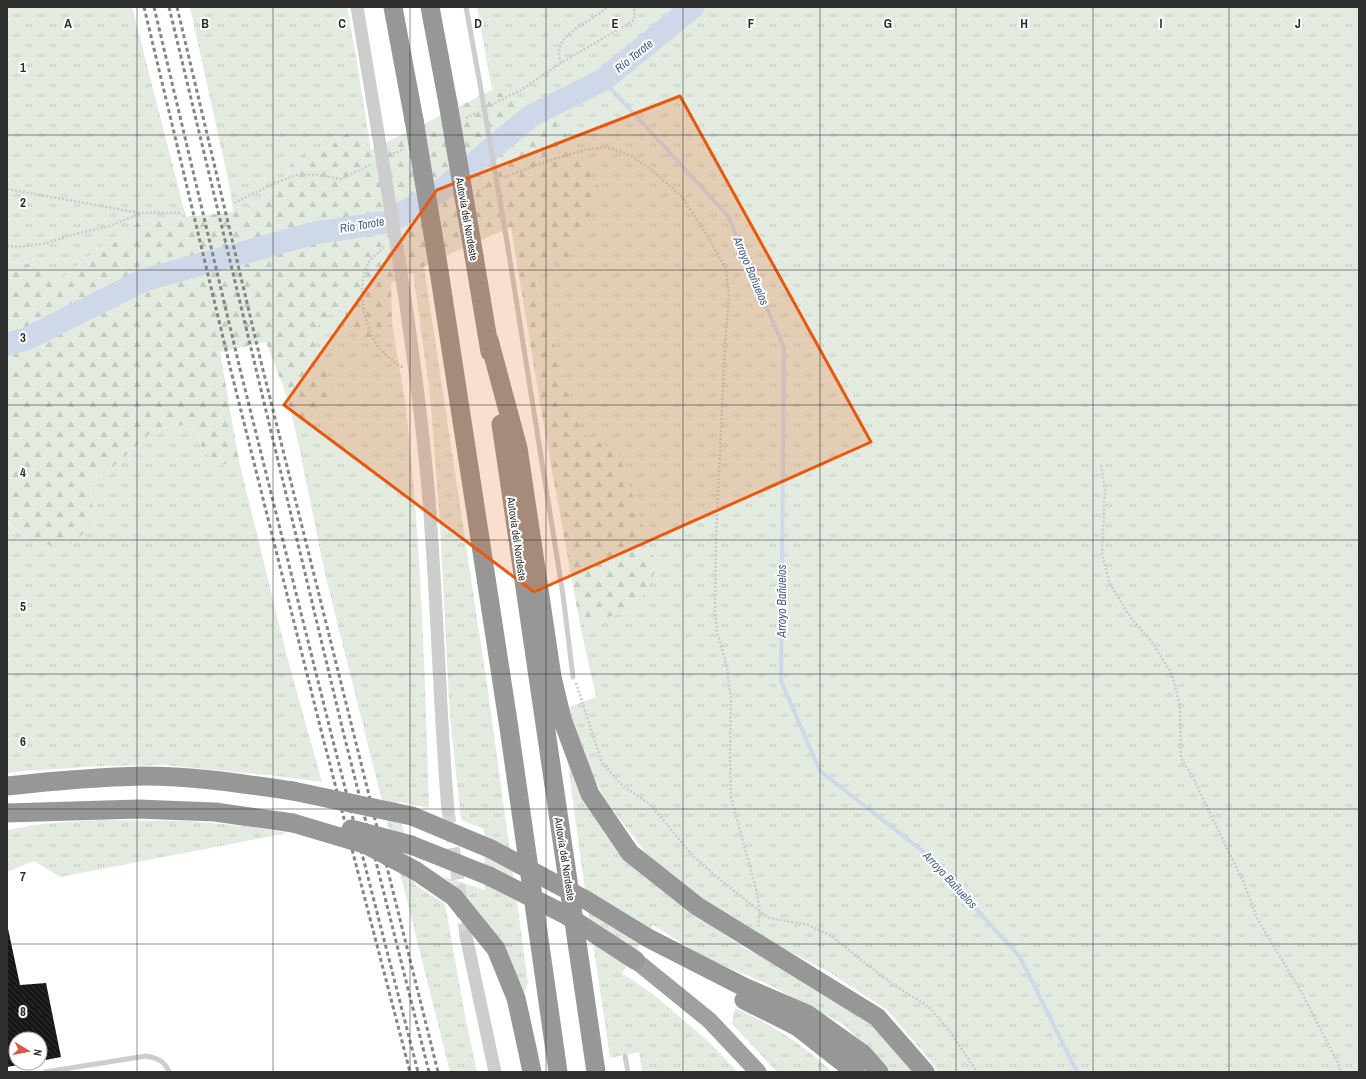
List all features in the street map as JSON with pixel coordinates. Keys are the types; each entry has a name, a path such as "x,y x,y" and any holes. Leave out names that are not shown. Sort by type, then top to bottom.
{"highway":[{"path":"393,7 414,120 439,271 509,728 558,1072"},
{"name":"Autovía del Nordeste","path":"430,7 448,103 488,340 596,1072"},
{"path":"488,340 518,448 552,678 562,719 590,794 630,853 697,906 877,1017 924,1072"},
{"path":"7,786 62,780 146,776 218,781 293,792 412,816 491,849 586,900 648,938 744,986 807,1014 863,1054 879,1072"},
{"path":"7,812 65,800 140,798 214,802 293,818 411,845 489,876 566,915 635,960 709,1020 758,1072"},
{"path":"293,818 367,845 416,871 454,897 496,950 516,998 532,1072"},
{"path":"648,938 698,976 798,1026 854,1072"}],"street":[{"path":"358,7 404,285 415,370 431,528 442,739 448,810"},
{"path":"466,936 495,1072"}],"lane":[{"path":"466,7 507,242 563,595 574,677"},
{"path":"45,1072 146,1056 160,1059 169,1072"},
{"path":"625,1056 628,1072"}],"path":[{"path":"561,63 559,57 563,40 607,7"},
{"path":"632,7 635,11 634,20"},
{"path":"547,161 585,150 607,147 632,156 654,172 682,197 707,235 726,269 729,296 725,344 716,536 715,612 717,632 727,667 731,699 731,797 756,889 760,912 756,943"},
{"path":"7,189 142,213 181,213"},
{"path":"7,246 19,247 47,243 75,234 110,226 142,213"},
{"path":"1101,465 1105,489 1102,554 1110,584 1131,618 1151,641 1172,674 1180,706 1181,758 1193,778 1242,879 1257,918 1303,995 1337,1061 1341,1072"},
{"path":"574,677 602,763 624,787 650,804 694,856 769,918 808,925 832,936 894,985 928,1007 949,1030 977,1072"}],"highlighted area":[{"path":"680,96 871,442 534,592 284,405 437,190"}],"green space":[{"path":"7,7 132,7 186,217 137,222 127,239 105,244 56,282 36,265 13,262 7,266"},
{"path":"190,7 347,7 371,150 351,130 332,145 296,158 280,186 262,201 233,212 230,189"},
{"path":"477,7 1359,7 1359,1072 938,1072 930,1060 887,1010 829,972 741,927 655,865 606,801 581,753 566,708 596,697 580,625 636,609 618,453 581,433 534,273 569,256 527,103 492,90"},
{"path":"492,90 527,103 553,115 601,191 569,256 534,274 581,433 618,452 657,568 636,609 580,625 542,415 511,227 454,252 391,283 392,322 362,343 340,305 310,332 335,392 297,437 287,397 266,342 220,352 239,461 217,466 203,449 192,424 155,429 110,470 90,479 93,509 90,529 64,548 30,541 8,522 7,266 13,262 36,265 56,282 105,244 127,239 137,222 233,212 262,201 280,186 296,158 332,145 351,130 371,150"},
{"path":"424,267 488,691 528,983 524,993 499,944 477,910 443,876 485,890 484,829 461,820 450,717 439,507 430,395 413,272"},
{"path":"340,305 362,343 392,322 406,409 419,558 429,808 398,802 414,884 445,904 466,1021 477,1072 450,1072 325,574 297,437 335,392 310,332"},
{"path":"192,424 203,449 217,466 239,461 286,653 322,782 164,765 104,766 7,773 7,522 30,541 93,509 90,479 110,470 155,429"},
{"path":"567,756 677,902 741,946 820,988 868,1020 917,1072 890,1072 883,1063 844,1025 770,985 704,957 653,925 622,973 653,994 708,1041 738,1072 642,1072 639,1052 610,1058"},
{"path":"97,820 188,821 244,826 288,833 60,877 34,861 7,872 7,830 42,824"},
{"path":"735,1008 774,1028 810,1053 832,1072 777,1072 732,1024"}],"building":[{"path":"7,924 20,985 46,983 61,1057 48,1059 48,1031 8,1031 7,1067"}],"waterway":[{"name":"Río Torote","path":"7,344 26,339 144,280 315,233 387,222 439,192 531,116 603,80 693,7"},
{"name":"Arroyo Bañuelos","path":"603,80 728,216 784,348 781,681 820,771 925,853 1020,957 1077,1072"}],"tunnel":[{"path":"448,810 466,936"}],"railway":[{"path":"144,7 231,371 322,734 410,1072"},
{"path":"154,7 240,369 418,1072"},
{"path":"169,7 343,731 429,1072"},
{"path":"177,7 261,362 438,1072"}]}
